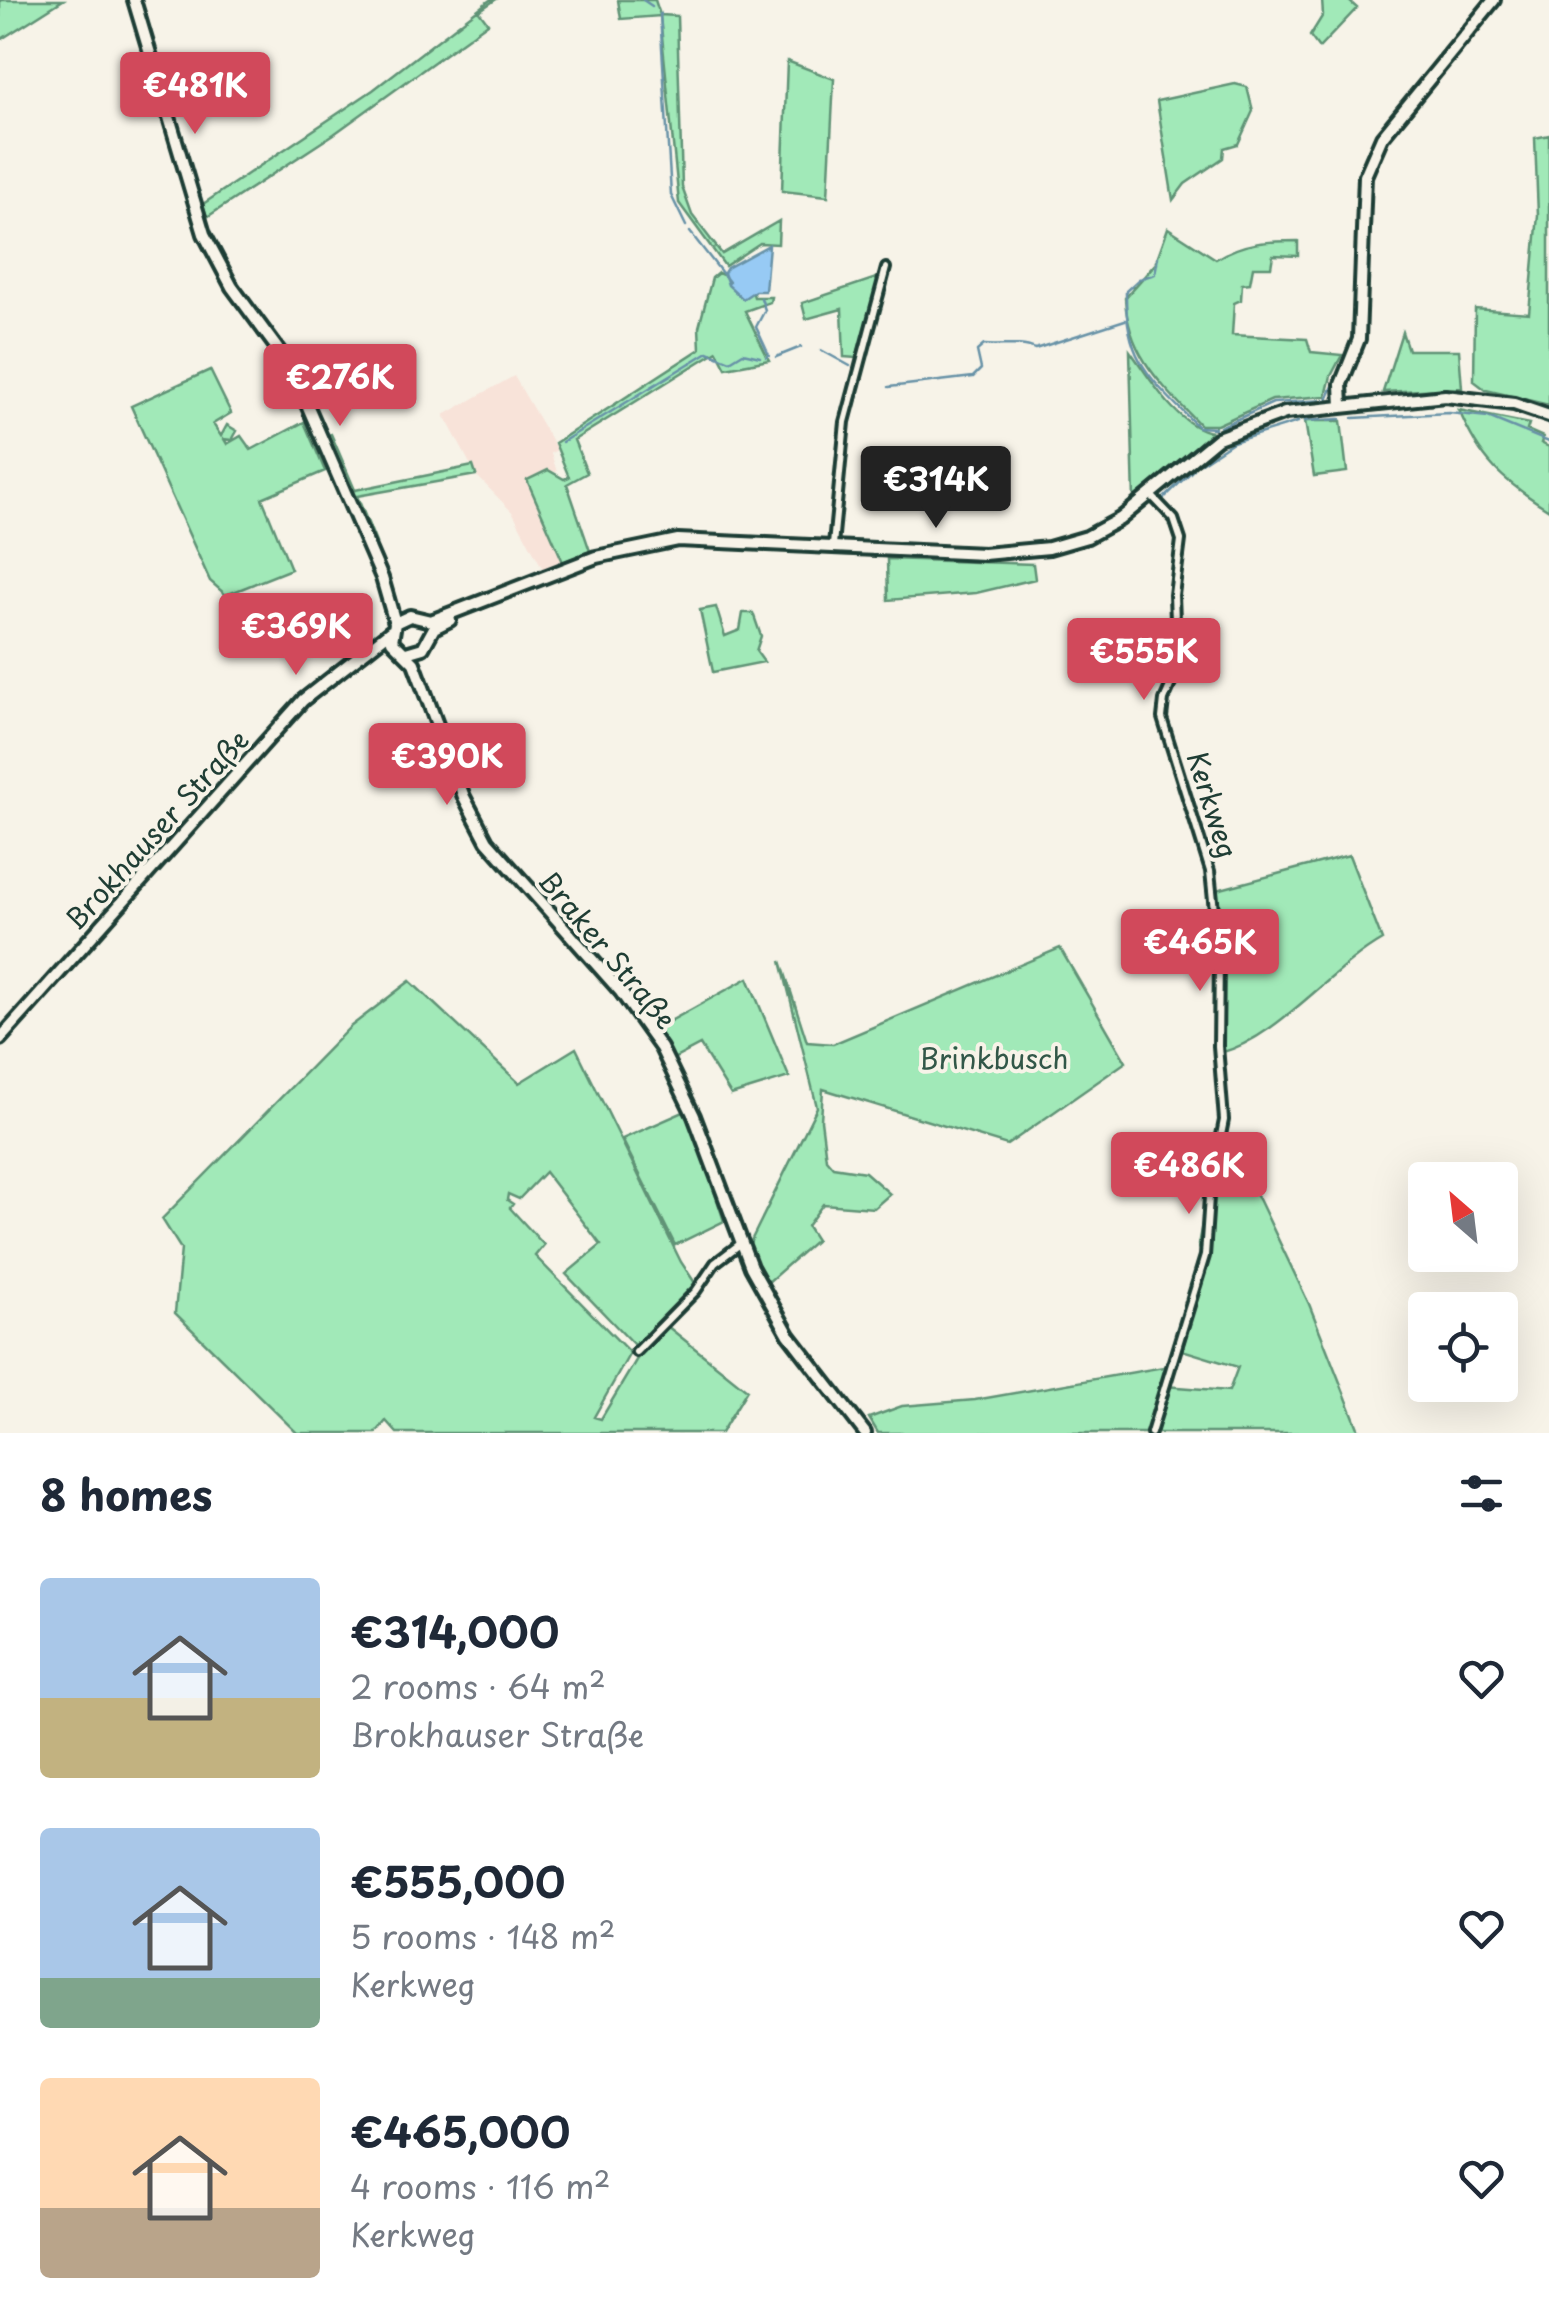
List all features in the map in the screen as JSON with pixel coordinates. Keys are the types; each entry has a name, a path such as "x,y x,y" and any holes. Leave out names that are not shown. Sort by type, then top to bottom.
{"street":[{"path":"134,0 204,234 231,286 282,354 299,386 382,578 402,610 416,618 431,620 473,607 596,558 649,544 714,539 984,554 1039,550 1087,538 1120,520 1203,448 1238,428 1285,413 1437,396 1514,404 1549,416"},
{"path":"1342,406 1341,384 1359,338 1365,176 1372,156 1392,125 1494,0"},
{"path":"833,545 844,422 886,268"},
{"name":"Kerkweg","path":"1150,1433 1206,1256 1208,1208 1224,1120 1218,1046 1220,959 1210,872 1162,718 1164,700 1177,670 1174,595 1180,534 1174,519 1151,495"},
{"path":"382,578 393,627"},
{"path":"426,642 434,628 473,607"},
{"name":"Brokhauser Straße","path":"0,1040 303,700 393,627 416,618"},
{"name":"Braker Straße","path":"416,618 426,642 428,693"},
{"name":"Braker Straße","path":"393,627 402,651 428,693 451,765 486,842 620,992 668,1059 694,1116 740,1244 789,1335 865,1433"},
{"name":"Brokhauser Straße","path":"355,659 388,648 402,651 426,642"},
{"path":"636,1352 696,1291 715,1263 740,1244"}],"shaded area":[{"path":"514,376 557,450 551,453 557,472 548,471 528,480 565,564 545,573 513,513 476,475 444,415"}],"green space":[{"path":"0,0 63,0 0,40"},
{"path":"490,0 495,0 479,11 488,23 334,134 207,217 203,204 373,90"},
{"path":"618,0 655,0 660,15 677,16 682,187 692,215 722,254 779,221 778,244 760,243 725,266 679,203 660,16 621,19"},
{"path":"1322,0 1348,0 1357,8 1319,48 1310,36 1323,15"},
{"path":"787,61 834,79 828,196 782,191"},
{"path":"1235,84 1247,87 1253,111 1238,144 1224,148 1223,158 1185,184 1173,200 1157,101"},
{"path":"1549,135 1549,405 1486,390 1474,381 1475,309 1529,313 1538,215 1535,138"},
{"path":"1168,228 1216,259 1256,244 1298,241 1298,256 1273,255 1271,267 1253,267 1250,283 1242,284 1241,300 1234,303 1232,335 1307,339 1311,352 1342,355 1326,396 1272,400 1217,425 1200,425 1149,368 1128,318 1125,298 1155,264"},
{"path":"718,273 751,287 754,297 771,297 770,302 745,311 769,360 726,368 717,351 574,440 587,473 567,484 590,551 563,562 527,480 548,470 564,479 569,477 555,443 700,349 699,327 712,278"},
{"path":"876,278 879,284 856,358 844,357 842,309 806,319 802,303"},
{"path":"1402,332 1408,350 1459,350 1462,388 1383,392"},
{"path":"1130,351 1176,411 1199,428 1212,432 1134,501"},
{"path":"210,370 231,413 213,424 221,436 227,425 237,431 232,440 224,439 227,444 241,436 251,450 304,422 325,471 262,498 291,569 226,595 210,581 131,406"},
{"path":"1459,410 1529,424 1527,430 1543,437 1541,443 1549,447 1549,510 1495,468 1475,443"},
{"path":"1305,421 1341,421 1347,472 1314,476"},
{"path":"331,434 355,490 473,466 476,475 357,496 376,543 372,544 326,436"},
{"path":"887,559 1033,564 1035,579 976,593 888,600"},
{"path":"716,607 725,636 740,630 743,613 753,613 761,636 756,651 764,662 713,672 700,610"},
{"path":"1349,855 1382,940 1342,968 1283,1019 1220,1053 1213,921 1219,921 1217,890"},
{"name":"Brinkbusch","path":"1060,948 1126,1062 1007,1145 823,1089 821,1120 826,1159 833,1167 865,1172 890,1194 874,1208 823,1204 807,1226 816,1240 766,1284 749,1245 817,1107 781,961 807,1042 833,1044"},
{"path":"748,978 789,1077 731,1095 700,1045 673,1059 654,1030"},
{"path":"410,981 519,1083 576,1048 681,1262 695,1283 636,1347 566,1274 601,1245 545,1172 519,1199 508,1194 507,1200 513,1204 510,1208 544,1245 535,1256 630,1353 594,1417 601,1419 638,1357 667,1326 747,1390 721,1433 397,1433 386,1421 376,1433 297,1433 175,1313 181,1249 162,1219 350,1027"},
{"path":"688,1110 724,1221 675,1245 622,1139"},
{"path":"1223,1144 1259,1199 1309,1304 1360,1433 878,1433 869,1418 902,1406 975,1400 1169,1366 1165,1386 1229,1391 1238,1367 1182,1350 1207,1266 1198,1245 1213,1166 1219,1166"}],"water":[{"path":"769,245 765,291 755,291 743,299 728,285 724,273"}],"waterway":[{"path":"643,0 652,6"},
{"path":"660,14 671,195 686,226"},
{"path":"690,232 729,282"},
{"path":"1158,257 1155,274 1139,279 1126,291 1130,335 1154,381 1198,427 1215,428"},
{"path":"761,298 765,310 756,327 769,355 766,357"},
{"path":"889,387 973,377 981,369 977,351 984,345 1035,349 1125,320"},
{"path":"776,357 801,347"},
{"path":"821,350 850,366"},
{"path":"562,442 708,352 730,361 743,353 760,357"},
{"path":"1220,427 1273,403 1327,400 1342,365"},
{"path":"1353,418 1449,413 1488,417 1549,442"},
{"path":"1305,421 1340,419"},
{"path":"1201,463 1233,442 1298,422"},
{"path":"1163,499 1194,469"}]}
